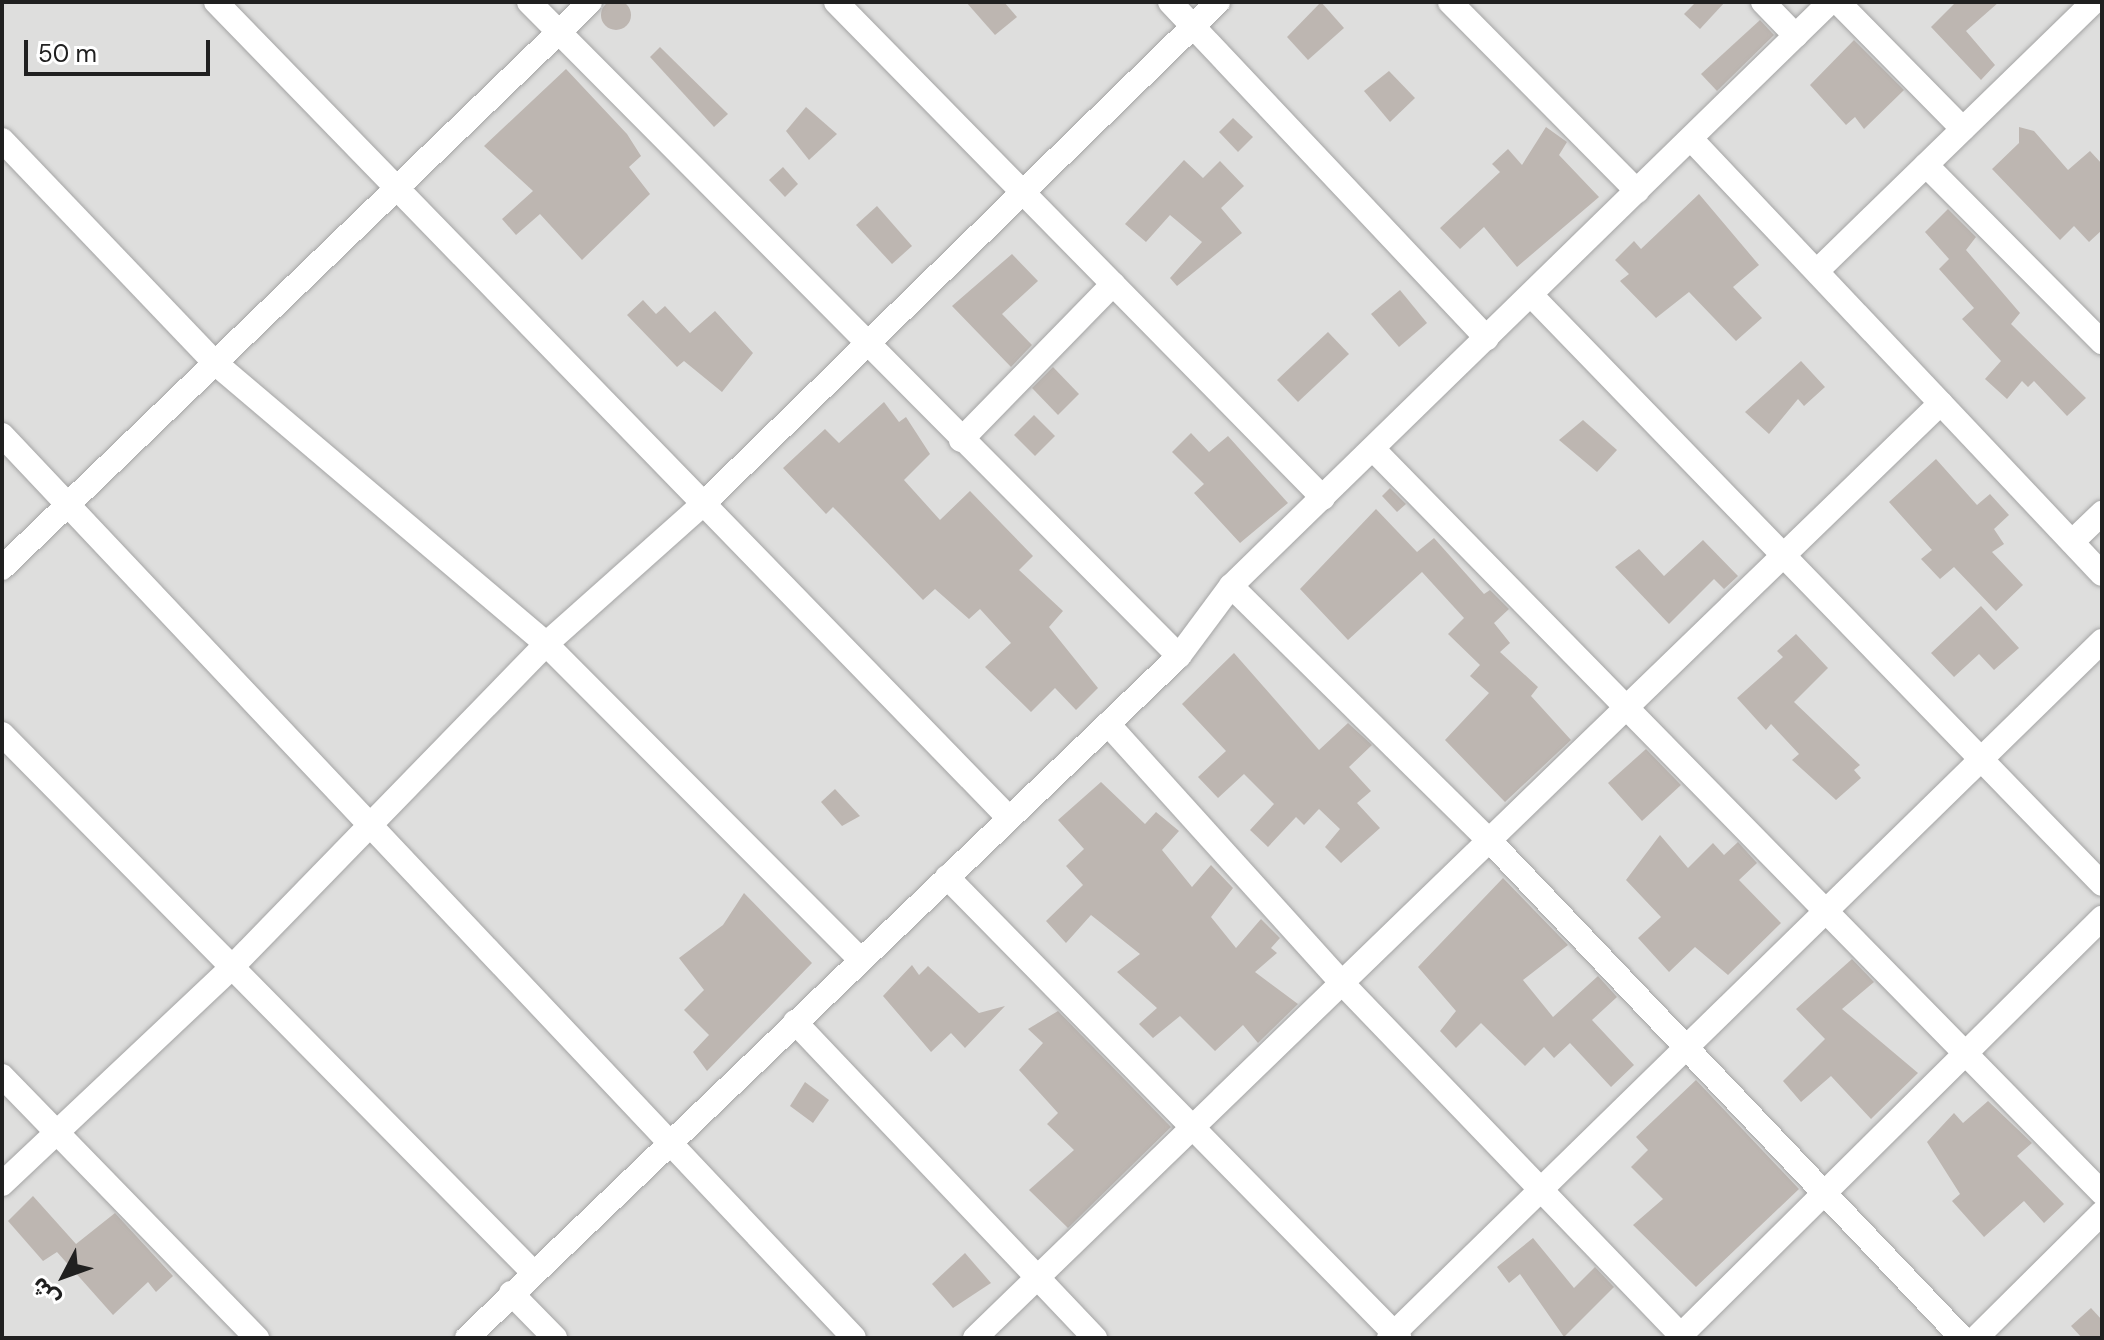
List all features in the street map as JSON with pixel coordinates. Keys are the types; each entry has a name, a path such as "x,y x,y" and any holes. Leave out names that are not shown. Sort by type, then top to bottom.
{"street":[{"path":"216,2 701,506 1009,818"},
{"path":"529,2 865,346 1179,656"},
{"path":"2,568 393,188 590,2"},
{"path":"836,2 1323,498"},
{"path":"1170,2 1487,338"},
{"path":"2,1184 234,965 546,644 701,506 1218,2"},
{"path":"1450,2 1637,191"},
{"path":"1763,2 1796,36"},
{"path":"467,1338 1179,656 1231,586 1830,2"},
{"path":"1838,2 1963,129"},
{"path":"1817,271 2094,2"},
{"path":"1691,139 2102,574"},
{"path":"2,140 214,362 546,644 861,960"},
{"path":"1926,165 2097,328"},
{"path":"961,440 1113,284"},
{"path":"1531,295 2102,884"},
{"path":"975,1338 1941,403"},
{"path":"2,435 854,1338"},
{"path":"1373,449 2102,1193"},
{"path":"2072,542 2102,513"},
{"path":"1231,586 1489,840 1962,1338"},
{"path":"947,877 1194,1126 1394,1336 2102,641"},
{"path":"1108,724 1342,983 1681,1337 2102,918"},
{"path":"2,734 234,965 533,1272"},
{"path":"795,1022 1095,1338"},
{"path":"2,1076 257,1338"},
{"path":"1976,1338 2102,1213"},
{"path":"511,1293 555,1338"}],"shaded area":[{"path":"2,2 2102,2 2102,1338 2,1338"}],"building":[{"path":"616,0 627,4 631,15 627,26 616,30 605,26 601,15 605,4"},
{"path":"966,2 1004,2 1017,17 995,35"},
{"path":"1321,2 1344,28 1308,60 1287,37"},
{"path":"1696,2 1725,2 1700,29 1684,14"},
{"path":"1956,2 1999,2 1966,31 1995,65 1981,80 1931,27"},
{"path":"1760,20 1774,35 1717,91 1701,74"},
{"path":"1854,40 1904,90 1864,129 1855,117 1846,125 1810,85"},
{"path":"660,47 728,114 714,127 650,57"},
{"path":"566,69 627,134 641,156 629,167 650,194 582,260 540,214 516,235 502,219 533,191 484,146"},
{"path":"1389,71 1415,98 1390,122 1364,91"},
{"path":"806,107 837,134 809,160 786,131"},
{"path":"1233,118 1253,137 1238,152 1219,132"},
{"path":"1546,127 1567,142 1559,155 1599,197 1517,267 1484,227 1460,249 1440,228 1500,172 1492,164 1508,149 1522,165"},
{"path":"2019,127 2034,131 2068,170 2090,151 2102,164 2102,230 2089,242 2074,226 2060,240 1992,169 2019,143"},
{"path":"1184,160 1203,178 1220,161 1244,186 1221,208 1242,233 1177,286 1170,278 1202,242 1170,215 1146,242 1125,224"},
{"path":"783,167 798,184 785,197 769,180"},
{"path":"1699,194 1759,265 1733,287 1762,318 1736,341 1689,292 1656,318 1620,281 1629,274 1615,260 1634,241 1641,249"},
{"path":"877,206 912,246 892,264 856,225"},
{"path":"1948,209 1976,237 1966,250 2020,313 2011,324 2086,398 2067,416 2034,381 2028,387 2022,381 2007,399 1985,379 2001,361 1962,319 1974,308 1939,269 1949,259 1925,232"},
{"path":"1012,254 1038,281 1002,314 1032,345 1011,367 952,306"},
{"path":"1400,290 1427,323 1399,347 1371,314"},
{"path":"643,300 656,314 665,306 690,333 715,311 753,353 722,392 684,361 677,367 627,315"},
{"path":"1328,332 1349,354 1298,402 1277,380"},
{"path":"1801,361 1825,387 1804,406 1798,399 1769,434 1745,412"},
{"path":"1053,367 1079,394 1058,415 1032,388"},
{"path":"884,402 899,422 906,417 930,454 904,480 940,520 970,491 1033,556 1019,570 1063,611 1049,627 1098,688 1076,710 1055,688 1031,712 985,667 1011,643 980,609 969,619 935,589 923,600 833,507 826,514 783,468 825,429 839,443"},
{"path":"1034,415 1055,436 1035,456 1014,435"},
{"path":"1583,420 1617,450 1597,472 1559,440"},
{"path":"1191,433 1209,452 1228,436 1288,503 1240,543 1194,493 1204,484 1172,452"},
{"path":"1936,459 1977,505 1990,494 2009,515 1994,529 2004,544 1992,552 2023,585 1996,611 1954,567 1940,579 1921,559 1932,550 1889,502"},
{"path":"1390,488 1406,504 1397,512 1382,496"},
{"path":"1376,509 1417,552 1434,538 1484,594 1490,590 1509,609 1494,623 1510,643 1500,652 1538,687 1531,696 1571,740 1505,802 1445,740 1489,693 1470,676 1480,665 1448,634 1464,618 1422,572 1348,640 1300,589"},
{"path":"1703,540 1738,576 1724,589 1714,579 1669,624 1615,567 1639,549 1664,576"},
{"path":"1981,606 2019,648 1994,670 1979,654 1954,677 1931,653"},
{"path":"1796,634 1828,668 1794,702 1860,765 1854,770 1861,778 1836,800 1792,760 1799,754 1771,724 1766,730 1737,698 1783,657 1777,651"},
{"path":"1234,653 1319,750 1348,723 1372,745 1349,767 1371,791 1357,803 1380,828 1341,863 1325,847 1340,829 1319,809 1304,825 1296,817 1268,847 1250,830 1274,804 1244,774 1218,798 1198,777 1226,751 1182,704"},
{"path":"1646,749 1681,785 1642,821 1608,783"},
{"path":"1101,782 1145,824 1156,812 1179,831 1162,850 1192,887 1211,865 1233,888 1211,917 1236,948 1261,919 1280,938 1271,948 1277,953 1255,972 1298,1004 1258,1043 1243,1025 1215,1051 1180,1016 1153,1038 1139,1024 1157,1008 1117,972 1140,954 1091,915 1066,943 1046,921 1083,885 1066,866 1084,849 1058,820"},
{"path":"835,789 860,816 842,826 821,802"},
{"path":"1660,835 1688,868 1713,843 1724,855 1738,842 1757,863 1739,880 1781,923 1728,975 1695,947 1669,972 1638,938 1661,917 1626,880"},
{"path":"1503,878 1568,945 1523,980 1553,1017 1598,976 1617,997 1592,1020 1634,1065 1611,1087 1570,1043 1554,1058 1544,1047 1525,1066 1481,1023 1456,1048 1440,1031 1456,1011 1418,967"},
{"path":"744,893 812,963 707,1071 693,1052 709,1035 684,1010 704,990 679,958 723,925"},
{"path":"1852,959 1874,982 1842,1009 1918,1073 1871,1119 1831,1076 1801,1102 1783,1081 1825,1039 1796,1009"},
{"path":"912,965 919,975 928,966 979,1013 1005,1006 965,1048 951,1033 931,1052 883,996"},
{"path":"1058,1011 1171,1127 1068,1228 1029,1190 1074,1150 1047,1124 1058,1113 1019,1070 1043,1043 1028,1029"},
{"path":"1696,1080 1799,1189 1696,1287 1633,1225 1663,1199 1631,1167 1648,1150 1636,1137"},
{"path":"805,1082 829,1100 813,1123 790,1106"},
{"path":"1988,1101 2032,1143 2017,1156 2064,1204 2044,1223 2024,1201 1984,1237 1952,1201 1960,1194 1927,1142 1954,1113 1963,1123"},
{"path":"33,1196 76,1244 115,1213 173,1276 156,1292 148,1282 113,1315 57,1252 43,1261 8,1221"},
{"path":"1533,1238 1574,1288 1595,1267 1614,1287 1564,1337 1520,1274 1509,1283 1497,1267"},
{"path":"965,1253 991,1283 953,1308 932,1284"},
{"path":"2091,1308 2102,1320 2102,1338 2082,1338 2071,1326"}]}
